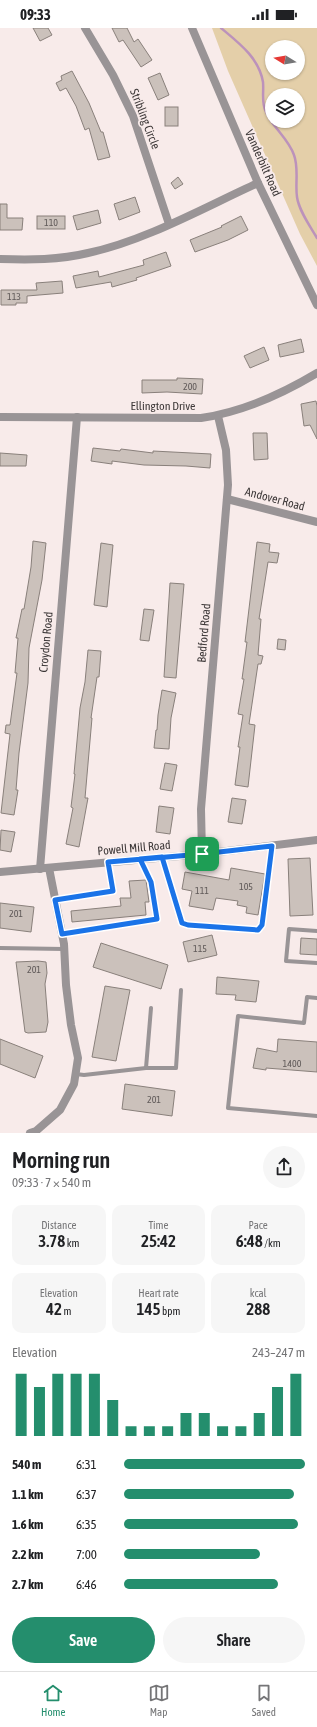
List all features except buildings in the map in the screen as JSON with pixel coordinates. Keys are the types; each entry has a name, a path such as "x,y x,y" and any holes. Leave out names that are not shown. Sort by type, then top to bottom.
{"street":[{"name":"Stribling Circle","path":"85,28 114,75 133,116 169,224"},
{"name":"Vanderbilt Road","path":"192,28 258,183 317,305"},
{"path":"0,259 61,258 88,253 135,239 258,183"},
{"name":"Ellington Drive","path":"0,417 195,418 218,416 241,409 274,395 317,373"},
{"name":"Bedford Road","path":"202,854 201,809 227,499 227,461 218,416"},
{"name":"Croydon Road","path":"40,869 77,418"},
{"name":"Andover Road","path":"227,499 317,522"},
{"name":"Powell Mill Road","path":"0,872 202,854 317,840"},
{"path":"30,1133 36,1131 60,1110 74,1084 78,1058 71,1025 62,934 49,868"}],"lane":[{"path":"162,857 182,923 188,925 258,930 262,925 272,846"},
{"path":"62,934 157,919 151,882 140,859"},
{"path":"55,900 113,891 108,862"},
{"path":"317,930 289,929 286,961 317,963"},
{"path":"0,948 64,949"},
{"path":"75,1074 84,1075 146,1068 176,1068 181,990"},
{"path":"317,998 307,997 304,1023 238,1016 228,1108 317,1116"},
{"path":"146,1068 151,1008"}],"shaded area":[{"path":"212,28 317,28 317,266 300,234 228,71"}],"waterway":[{"path":"221,28 235,39 253,58 261,73 263,82 264,109 272,123 288,143 294,155 298,202 305,218 317,238"}],"route":[{"path":"202,854 140,859 108,862 113,891 55,900 62,934 157,919 151,882 140,859 162,857 164,866 182,923 188,925 258,930 262,925 272,846 202,854"}]}
